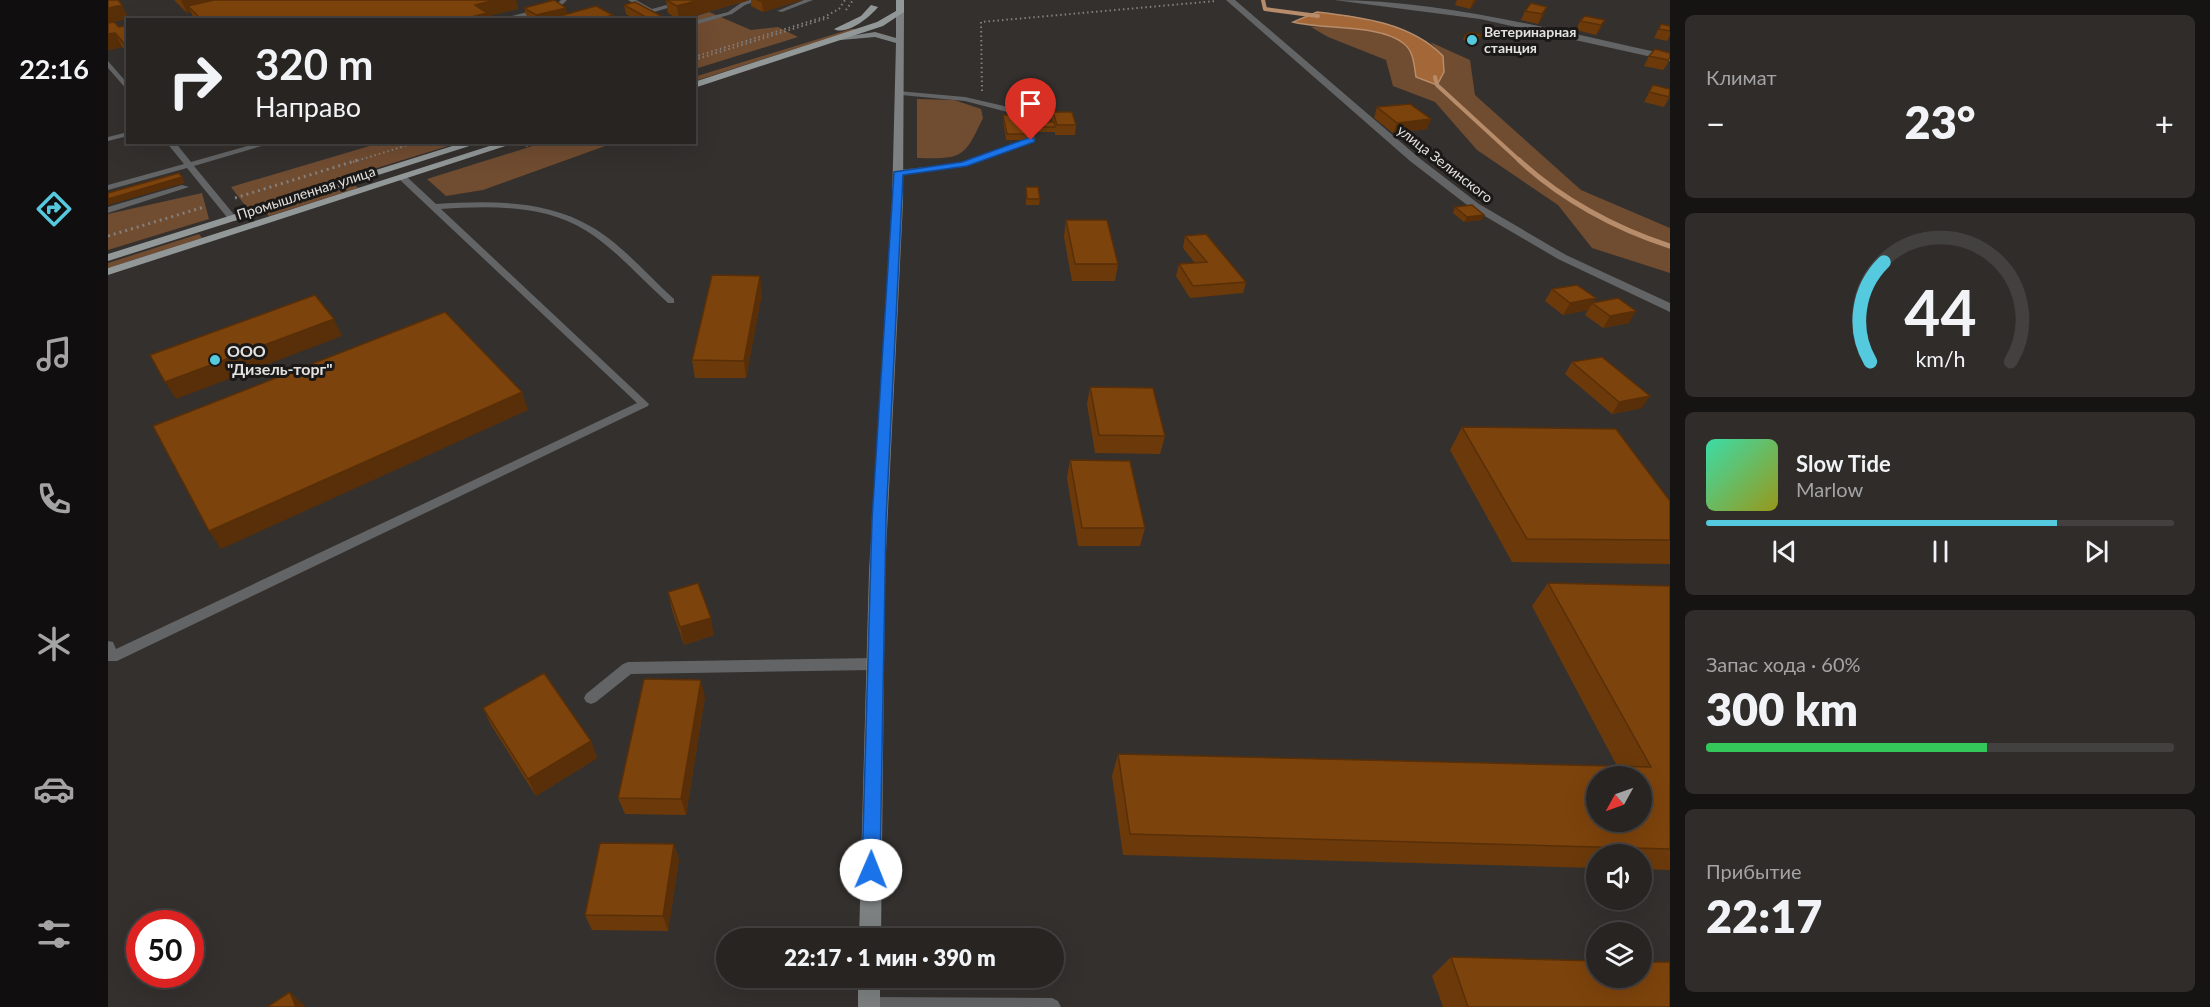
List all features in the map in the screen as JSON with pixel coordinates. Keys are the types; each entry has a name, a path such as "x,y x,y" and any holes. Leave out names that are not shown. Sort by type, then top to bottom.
{"main road":[{"path":"870,928 874,664 879,520 898,172 901,93 900,0"},
{"path":"875,3 880,24 900,42"},
{"path":"856,22 875,3"},
{"path":"696,84 841,38 880,24 900,12"},
{"path":"706,70 856,22 880,24"},
{"path":"841,38 875,34 900,42"},
{"name":"Промышленная улица","path":"108,258 471,144"},
{"name":"Промышленная улица","path":"108,272 507,144"},
{"path":"393,169 403,178"},
{"path":"233,219 241,230"},
{"path":"869,988 869,1007"}],"street":[{"name":"улица Зелинского","path":"1228,0 1414,159 1475,206 1562,257 1670,308"},
{"path":"1338,0 1480,17 1670,58"}],"lane":[{"path":"514,18 559,5 564,0"},
{"path":"631,0 651,11 691,0"},
{"path":"696,22 730,14 743,4 756,0"},
{"path":"780,11 810,0"},
{"path":"108,63 126,86"},
{"path":"898,172 964,165 1031,140 1025,115 965,99 901,93"},
{"path":"108,139 126,134"},
{"path":"172,144 233,219"},
{"path":"108,188 264,144"},
{"path":"108,646 112,657 644,404 403,178"},
{"path":"108,210 185,187"},
{"path":"435,207 472,204 537,210 574,220 590,229 671,301"},
{"path":"591,698 628,668 874,664"},
{"path":"869,1007 1052,1007"}],"path":[{"path":"696,58 804,23 839,9 845,0"},
{"path":"696,58 808,25 847,10 853,0"},
{"path":"982,103 981,22 1228,0"},
{"path":"798,20 808,25"},
{"path":"108,236 411,144"}],"shaded area":[{"path":"709,12 751,30 778,27 798,37 696,69 696,18 690,18"},
{"path":"1317,12 1368,19 1416,36 1443,56 1444,72 1437,85 1416,77 1413,59 1407,46 1393,37 1366,30 1293,22"},
{"path":"1311,27 1359,29 1395,37 1407,46 1413,58 1416,77 1443,56 1430,42 1470,60 1475,95 1581,190 1670,228 1670,273 1592,248 1558,205 1477,150 1435,102 1393,86 1386,60 1328,37"},
{"path":"851,29 857,29 696,81 696,76"},
{"path":"917,99 954,100 981,109 983,118 966,148 960,153 944,158 917,158"},
{"path":"455,144 247,208 231,187 373,145"},
{"path":"539,144 608,144 483,190 446,196 427,179"},
{"path":"355,185 358,188 269,216 266,213"},
{"path":"202,193 209,219 108,250 108,214"},
{"path":"199,234 202,238 108,268 108,263"}],"building":[{"path":"108,0 118,0 122,5 108,8"},
{"path":"214,0 495,0 475,5 487,13 468,18 200,18 188,6"},
{"path":"554,0 566,8 536,15 524,8"},
{"path":"666,0 699,0 677,6"},
{"path":"635,2 663,17 647,18 624,5"},
{"path":"1531,3 1547,7 1542,14 1525,11"},
{"path":"596,6 613,15 603,18 552,18"},
{"path":"1585,16 1605,20 1601,25 1580,21"},
{"path":"114,22 119,27 126,25 126,46 115,33 108,34 108,23"},
{"path":"1661,24 1670,26 1670,31 1659,29"},
{"path":"1471,32 1482,35 1476,38 1465,35"},
{"path":"1655,49 1670,53 1670,58 1668,60 1649,56"},
{"path":"1653,85 1670,89 1669,97 1649,92"},
{"path":"1410,104 1431,119 1397,123 1377,107"},
{"path":"1053,112 1072,112 1076,125 1057,125"},
{"path":"1003,115 1024,115 1025,122 1054,122 1055,127 1026,127 1028,134 1007,134"},
{"path":"179,173 182,177 108,199 108,193"},
{"path":"1026,187 1038,187 1040,199 1027,199"},
{"path":"1472,205 1484,215 1467,217 1455,207"},
{"path":"1066,220 1107,220 1118,264 1075,264"},
{"path":"1206,234 1246,282 1193,286 1179,264 1207,262 1185,236"},
{"path":"712,275 760,276 744,361 692,360"},
{"path":"1577,285 1596,298 1570,303 1552,289"},
{"path":"315,295 334,319 165,382 150,355"},
{"path":"1618,298 1636,311 1610,316 1592,303"},
{"path":"445,312 522,392 209,531 153,426"},
{"path":"1602,357 1650,396 1619,402 1572,362"},
{"path":"1090,387 1153,388 1165,436 1099,435"},
{"path":"1462,427 1616,429 1670,501 1670,540 1527,539"},
{"path":"1070,460 1130,461 1145,528 1082,528"},
{"path":"698,583 711,618 680,627 668,592"},
{"path":"1548,583 1670,586 1670,849 1652,848 1652,844 1586,844 1586,847 1130,834 1118,754 1610,766 1586,766 1586,832 1652,832 1652,766"},
{"path":"544,673 591,741 528,779 483,708"},
{"path":"644,679 701,680 681,799 618,798"},
{"path":"600,843 674,844 663,916 585,915"},
{"path":"1451,957 1586,961 1586,988 1652,988 1652,962 1670,962 1670,1007 1468,1007"},
{"path":"290,992 296,1007 267,1007"}],"waterway":[{"path":"1263,0 1265,9 1318,16"},
{"path":"1435,77 1437,85 1521,162"},
{"path":"1519,160 1553,188 1590,211 1630,231 1670,246"}],"place":[{"name":"Ветеринарная станция","path":"1472,40"},
{"name":"ООО \"Дизель-торг\"","path":"215,360"}],"route":[{"path":"871,870 879,520 898,172 944,169 964,165 1031,140"}]}
